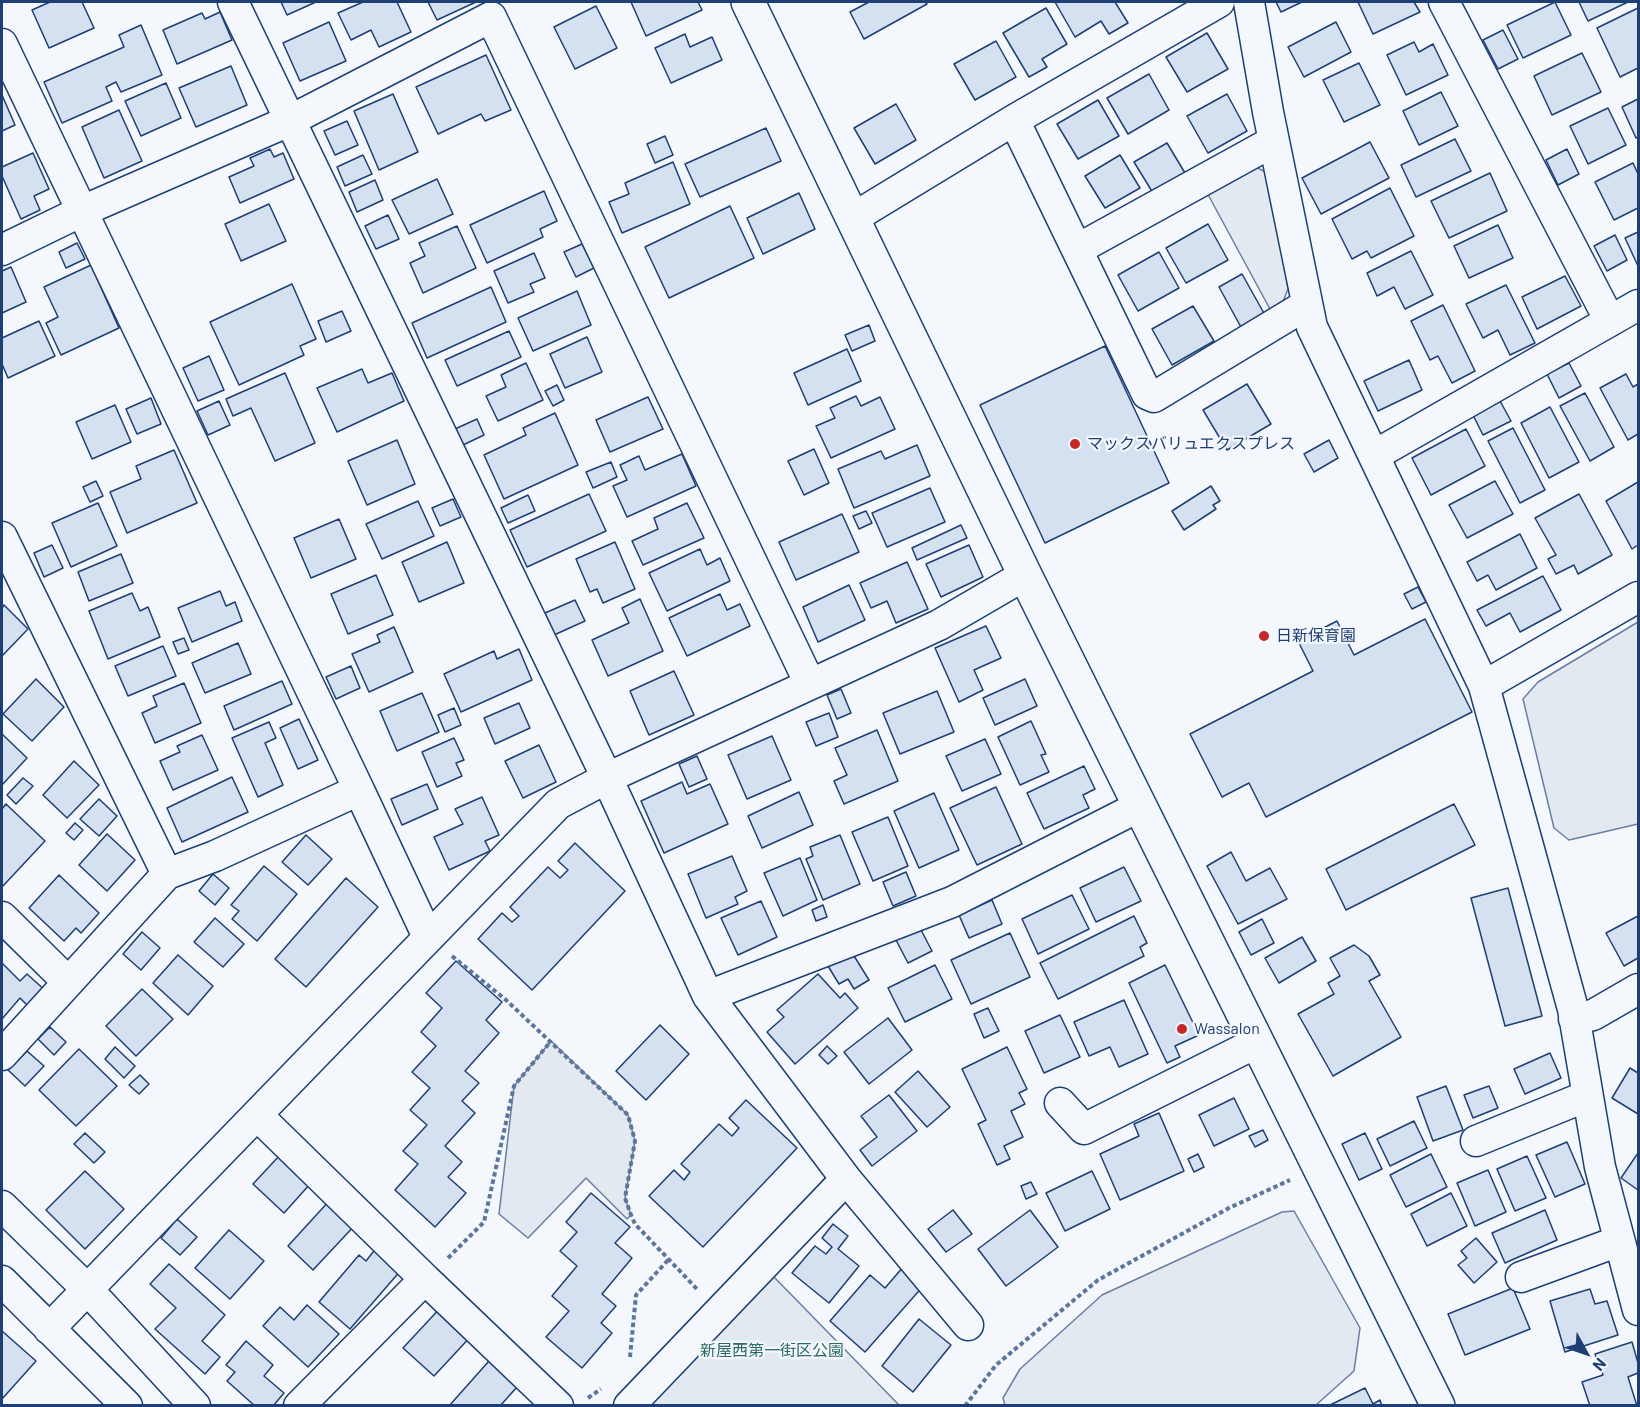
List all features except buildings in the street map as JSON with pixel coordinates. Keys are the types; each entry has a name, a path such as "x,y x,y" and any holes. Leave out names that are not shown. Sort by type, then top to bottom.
{"street":[{"path":"233,2 607,778 708,996 846,1179 968,1325"},
{"path":"748,2 1025,575 1438,1406"},
{"path":"853,218 1014,120 1219,2"},
{"path":"1249,2 1274,141 1312,327 1484,686 1574,1019 1600,1167 1619,1241 1633,1273 1638,1310"},
{"path":"1444,2 1610,321"},
{"path":"2,250 80,212 289,121 490,16 810,684"},
{"path":"2,44 80,212 428,937"},
{"path":"1014,120 1147,394 1154,397 1306,305"},
{"path":"1078,249 1274,141"},
{"path":"1375,455 1638,305"},
{"path":"2,537 167,874"},
{"path":"49,1329 558,804 607,778 939,625 1025,575"},
{"path":"1484,686 1638,597"},
{"path":"2,1055 167,874 215,856 359,790"},
{"path":"708,996 952,902 1140,806"},
{"path":"2,917 68,982"},
{"path":"1574,1019 1593,1015 1638,989"},
{"path":"1060,1103 1084,1129 1256,1043"},
{"path":"1476,1142 1587,1096"},
{"path":"258,1116 425,1279 571,1403"},
{"path":"629,1406 846,1179"},
{"path":"2,1206 88,1290 195,1406"},
{"path":"1521,1277 1619,1241"},
{"path":"299,1406 425,1279"},
{"path":"2,1281 127,1406"}],"path":[{"path":"428,937 506,1000 628,1115 635,1141 625,1198 635,1224 720,1313"},
{"path":"425,1279 484,1222 514,1086 551,1041"},
{"path":"965,1406 996,1365 1098,1280 1229,1208 1318,1167"},
{"path":"623,1365 631,1356 636,1295 669,1259"},
{"path":"571,1403 608,1382"}],"green space":[{"path":"1250,164 1271,175 1288,289 1282,304 1271,311 1205,189"},
{"path":"1638,622 1638,824 1569,840 1554,828 1523,699 1538,682"},
{"path":"551,1041 628,1115 635,1141 625,1198 631,1215 627,1219 586,1178 528,1238 499,1214 514,1086"},
{"path":"1294,1211 1360,1328 1354,1371 1316,1405 1005,1405 1003,1398 1020,1369 1102,1295 1282,1212"},
{"name":"新屋西第一街区公園","path":"772,1275 899,1405 647,1406"}],"place":[{"name":"マックスバリュエクスプレス","path":"1075,444"},
{"name":"日新保育園","path":"1264,636"},
{"name":"Wassalon","path":"1182,1029"}]}
